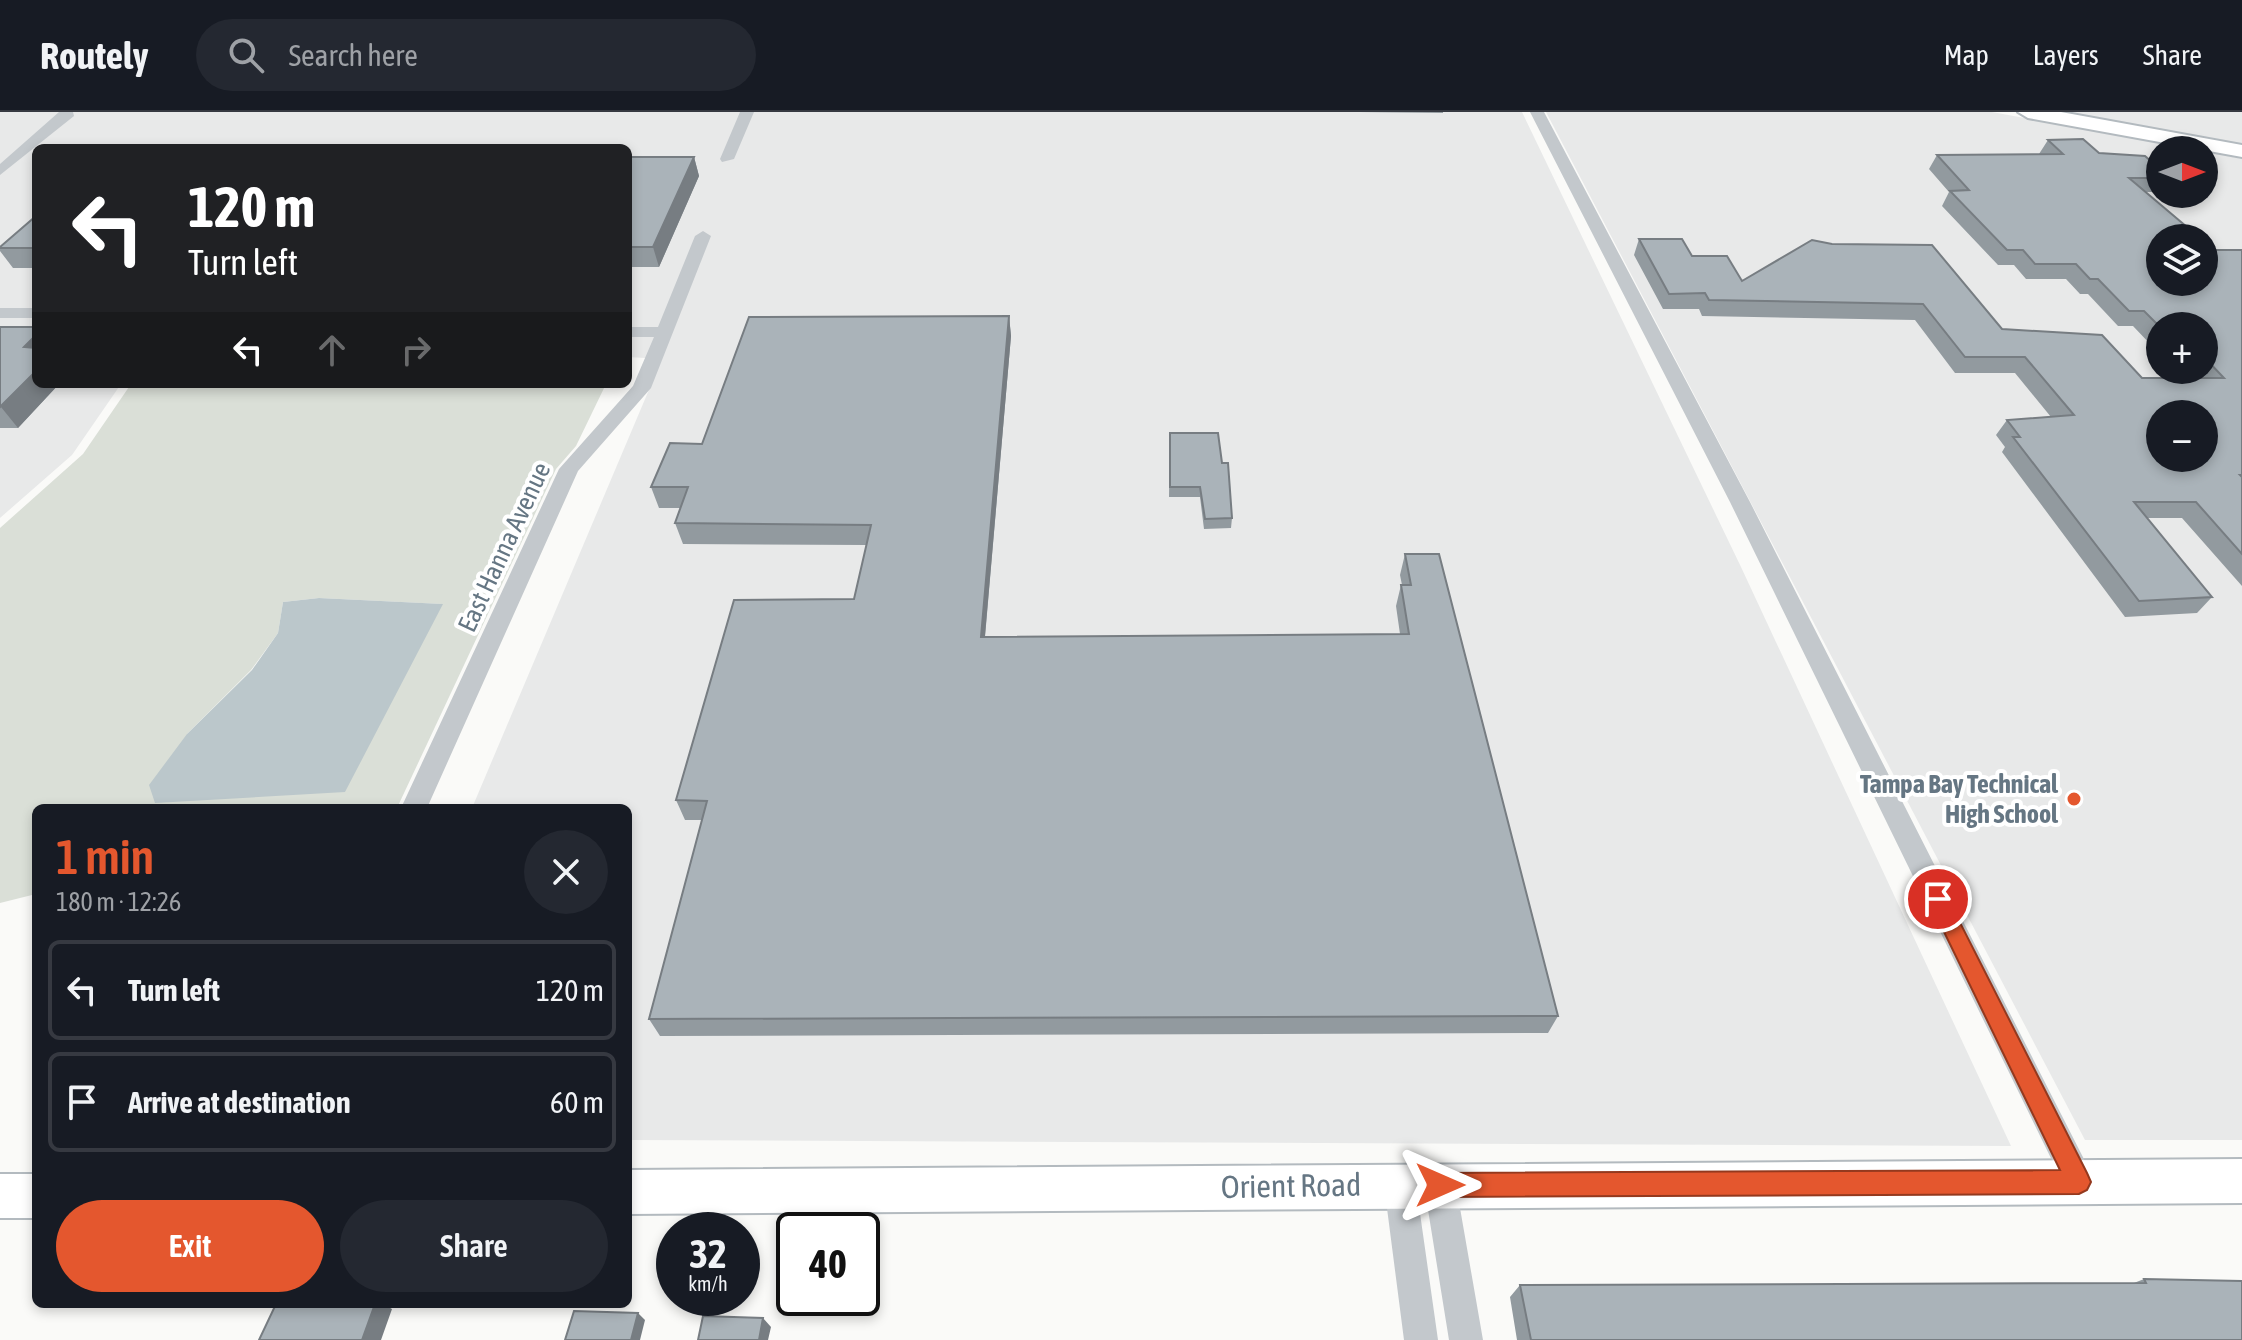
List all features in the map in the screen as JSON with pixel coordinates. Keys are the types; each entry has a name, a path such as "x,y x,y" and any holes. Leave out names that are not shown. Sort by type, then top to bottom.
{"street":[{"path":"33,144 67,116 66,112"},
{"path":"727,159 747,112"},
{"path":"1537,112 1740,502 2079,1182"},
{"path":"2028,112 2242,151"},
{"path":"0,171 32,145"},
{"name":"East Hanna Avenue","path":"416,804 569,469 642,388 703,236"},
{"path":"0,313 32,313"},
{"path":"632,332 664,332"},
{"name":"Orient Road","path":"632,1192 2242,1181"},
{"path":"1420,1185 1421,1340"},
{"path":"1420,1185 1466,1340"},
{"path":"0,1196 32,1196"}],"shaded area":[{"path":"0,112 1522,112 1741,567 2011,1146 632,1140 632,804 474,804 662,359 632,357 632,144 32,144 32,388 118,388 72,455 0,518"},
{"name":"Tampa Bay Technical High School","path":"1546,112 1992,112 2146,141 2146,208 2218,208 2218,154 2242,159 2242,1140 2085,1140"},
{"path":"2051,112 2242,112 2242,147 2218,143 2218,136 2182,136"},
{"path":"128,388 604,388 576,446 556,469 399,804 32,804 32,895 0,903 0,528 83,454","holes":["319,598 442,604 187,734 251,670 278,633 283,602"]},
{"path":"319,598 443,604 345,792 155,803 149,785 187,734 252,670 278,633 283,602"}],"building":[{"path":"2083,139 2099,153 2146,157 2146,178 2129,178 2146,192 2146,208 2164,208 2183,224 2146,224 2146,296 2218,296 2218,250 2242,250 2242,554 2196,502 2134,502 2212,597 2139,601 2013,437 2020,437 2007,420 2074,415 2025,357 1965,357 1923,304 1709,300 1705,293 1669,294 1639,239 1682,239 1692,256 1727,256 1742,281 1812,240 1832,244 1932,245 2002,329 2102,335 2142,378 2146,378 2146,384 2218,384 2218,378 2224,378 2218,372 2218,312 2129,311 2098,279 2090,279 2076,264 2035,264 2023,250 2007,250 1950,191 1969,190 1937,155 2063,154 2048,140"},
{"path":"632,157 694,157 653,247 632,247"},
{"path":"32,219 32,248 0,247"},
{"path":"1009,316 981,637 1409,634 1401,585 1411,585 1405,554 1439,554 1558,1016 649,1019 707,801 676,800 734,600 854,599 871,525 675,523 688,487 651,487 670,443 702,444 749,317"},
{"path":"0,327 32,327 32,339 24,347 32,348 32,375 0,407"},
{"path":"1170,433 1218,433 1222,463 1228,463 1232,518 1205,519 1200,487 1170,487"},
{"path":"2144,1279 2242,1281 2242,1340 1531,1340 1520,1285 2146,1283"},
{"path":"274,1308 374,1308 362,1340 259,1340"},
{"path":"574,1311 638,1313 631,1340 565,1340"},
{"path":"703,1316 763,1318 759,1340 698,1340"}],"place":[{"name":"Tampa Bay Technical High School","path":"2074,799"}],"route":[{"path":"1440,1185 2079,1182 1938,899"}]}
